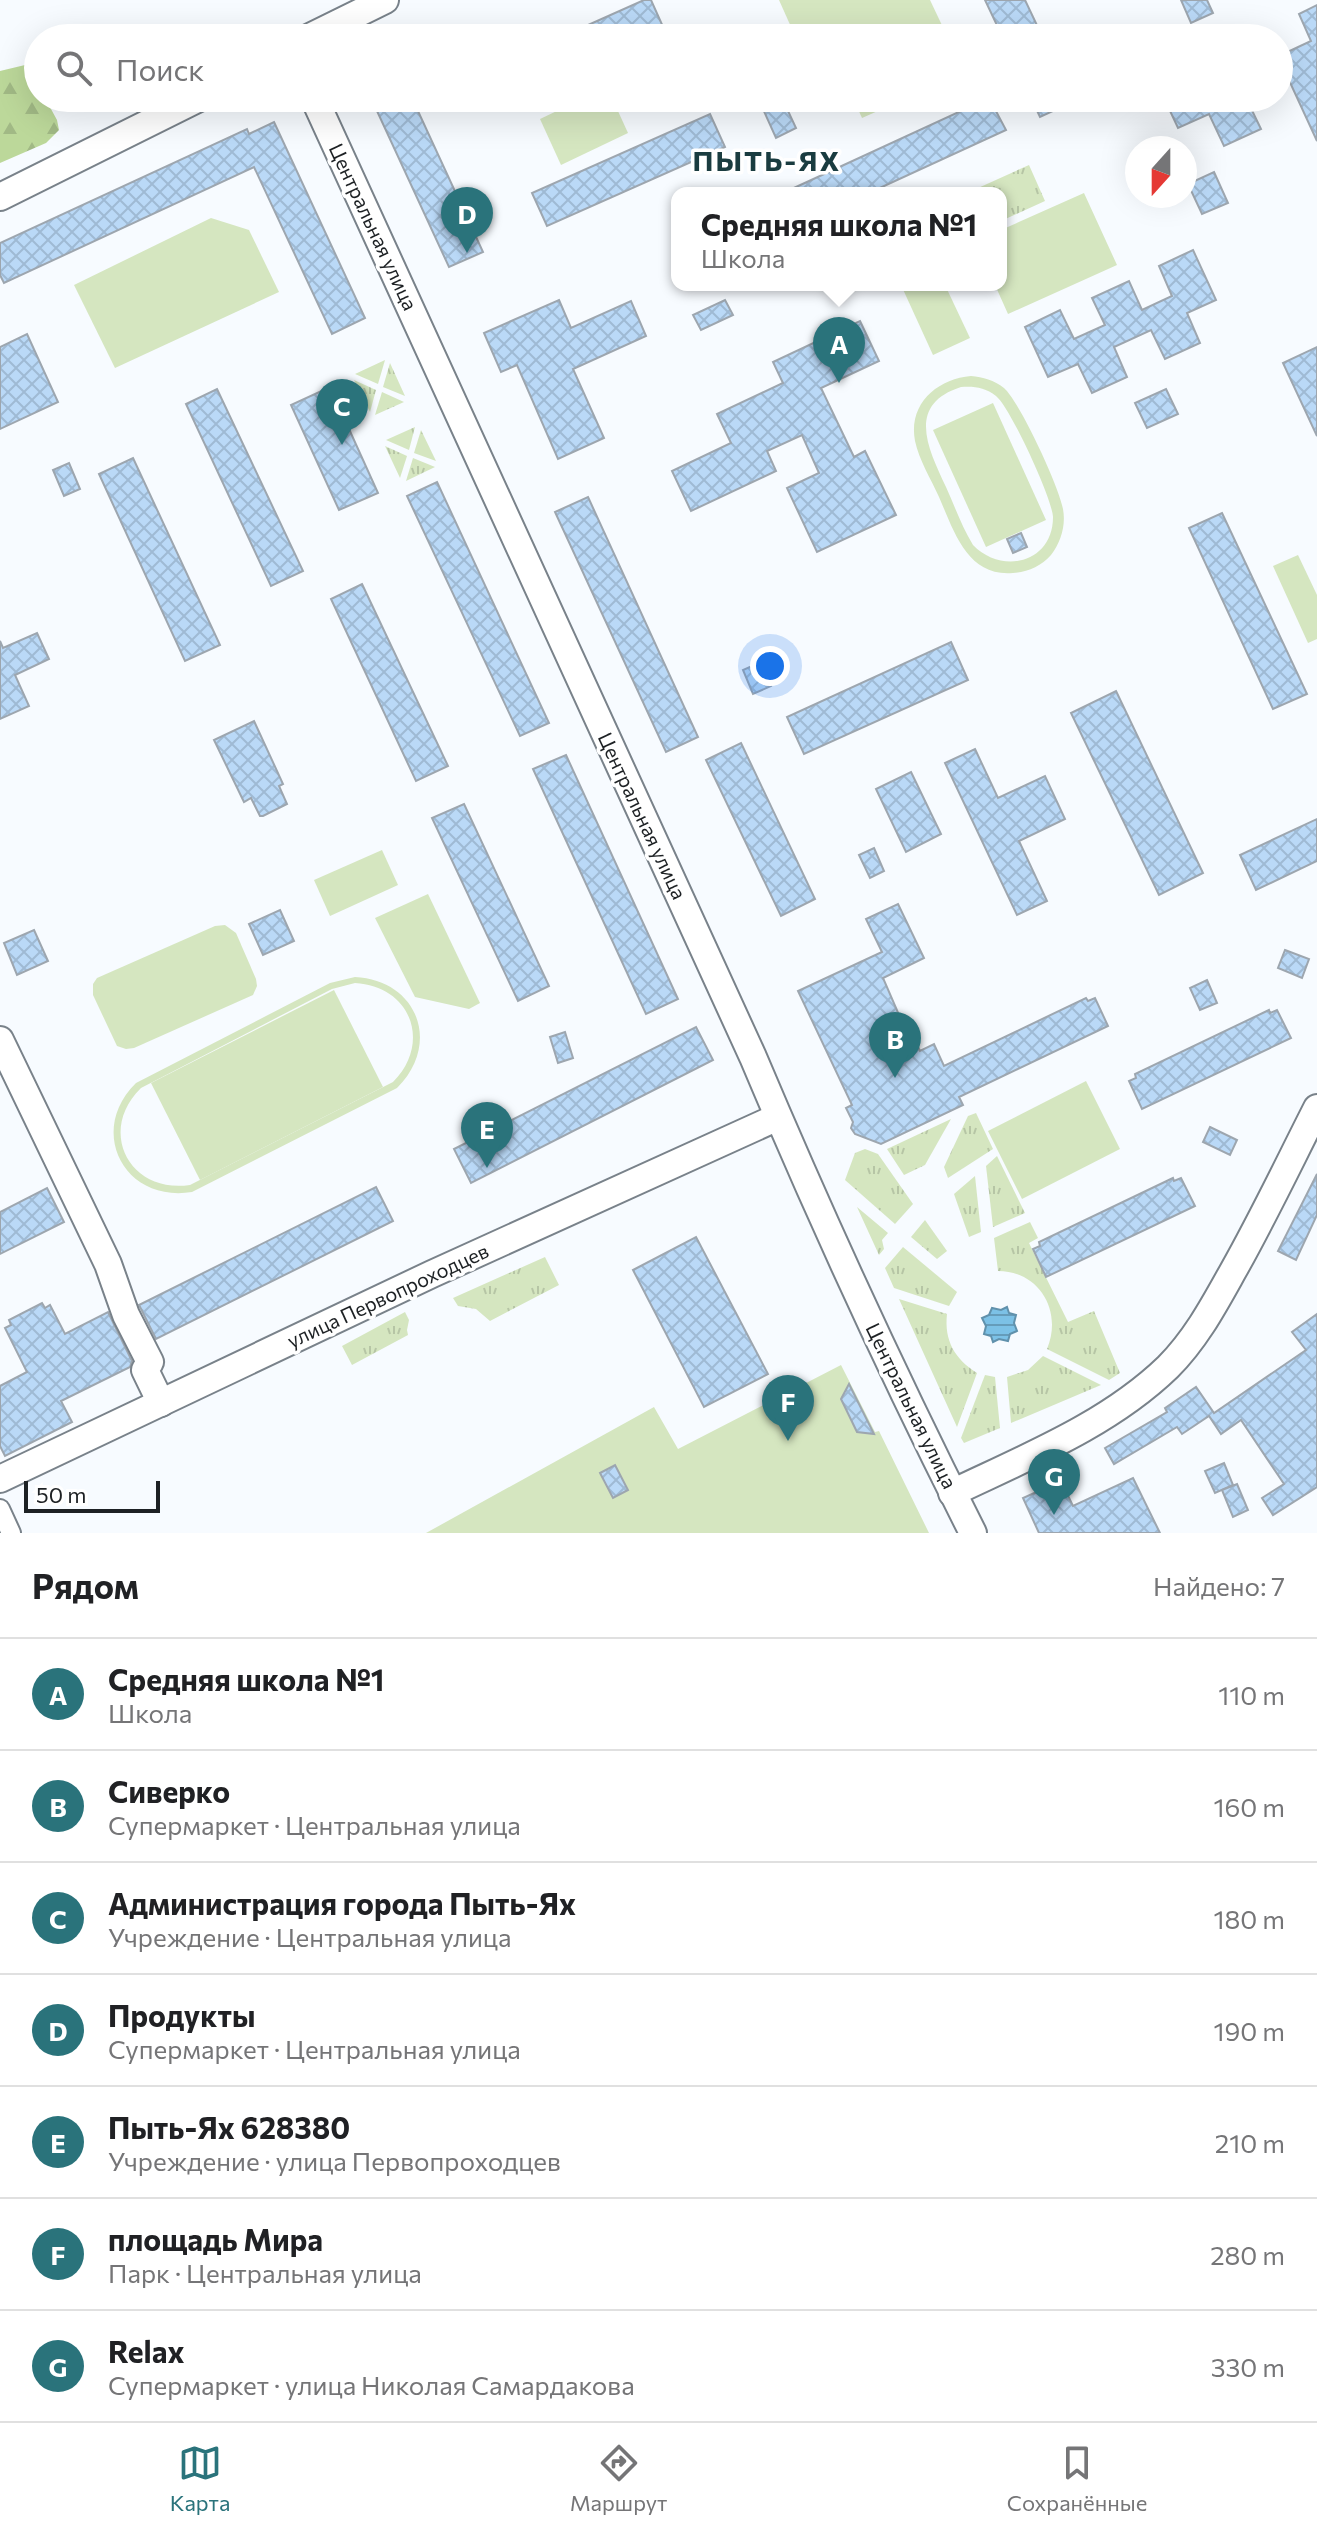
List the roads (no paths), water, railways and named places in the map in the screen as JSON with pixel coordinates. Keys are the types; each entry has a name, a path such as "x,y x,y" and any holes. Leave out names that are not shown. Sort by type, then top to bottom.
{"street":[{"path":"336,24 385,0"},
{"path":"0,197 171,112"},
{"name":"Центральная улица","path":"320,112 816,1205 973,1533"},
{"path":"0,1040 108,1264 126,1315 150,1362 145,1370 161,1403"},
{"path":"952,1493 1078,1431 1124,1403 1169,1366 1188,1345 1217,1300 1317,1108"},
{"name":"улица Первопроходцев","path":"0,1479 432,1274 778,1117"},
{"path":"0,1509 11,1533"}],"water":[{"path":"1007,1307 1009,1313 1016,1315 1014,1323 1017,1331 1010,1334 1008,1341 999,1339 993,1342 991,1336 984,1334 986,1326 982,1318 989,1315 992,1308 1001,1310"}],"place":[{"name":"Продукты","path":"467,253"},
{"name":"Средняя школа №1","path":"839,383"},
{"name":"Администрация города Пыть-Ях","path":"342,445"},
{"name":"Сиверко","path":"895,1078"},
{"name":"Пыть-Ях 628380","path":"487,1168"},
{"name":"площадь Мира","path":"788,1441"},
{"name":"Relax","path":"1054,1515"}],"district":[{"name":"ПЫТЬ-ЯХ","path":"767,161"}]}
